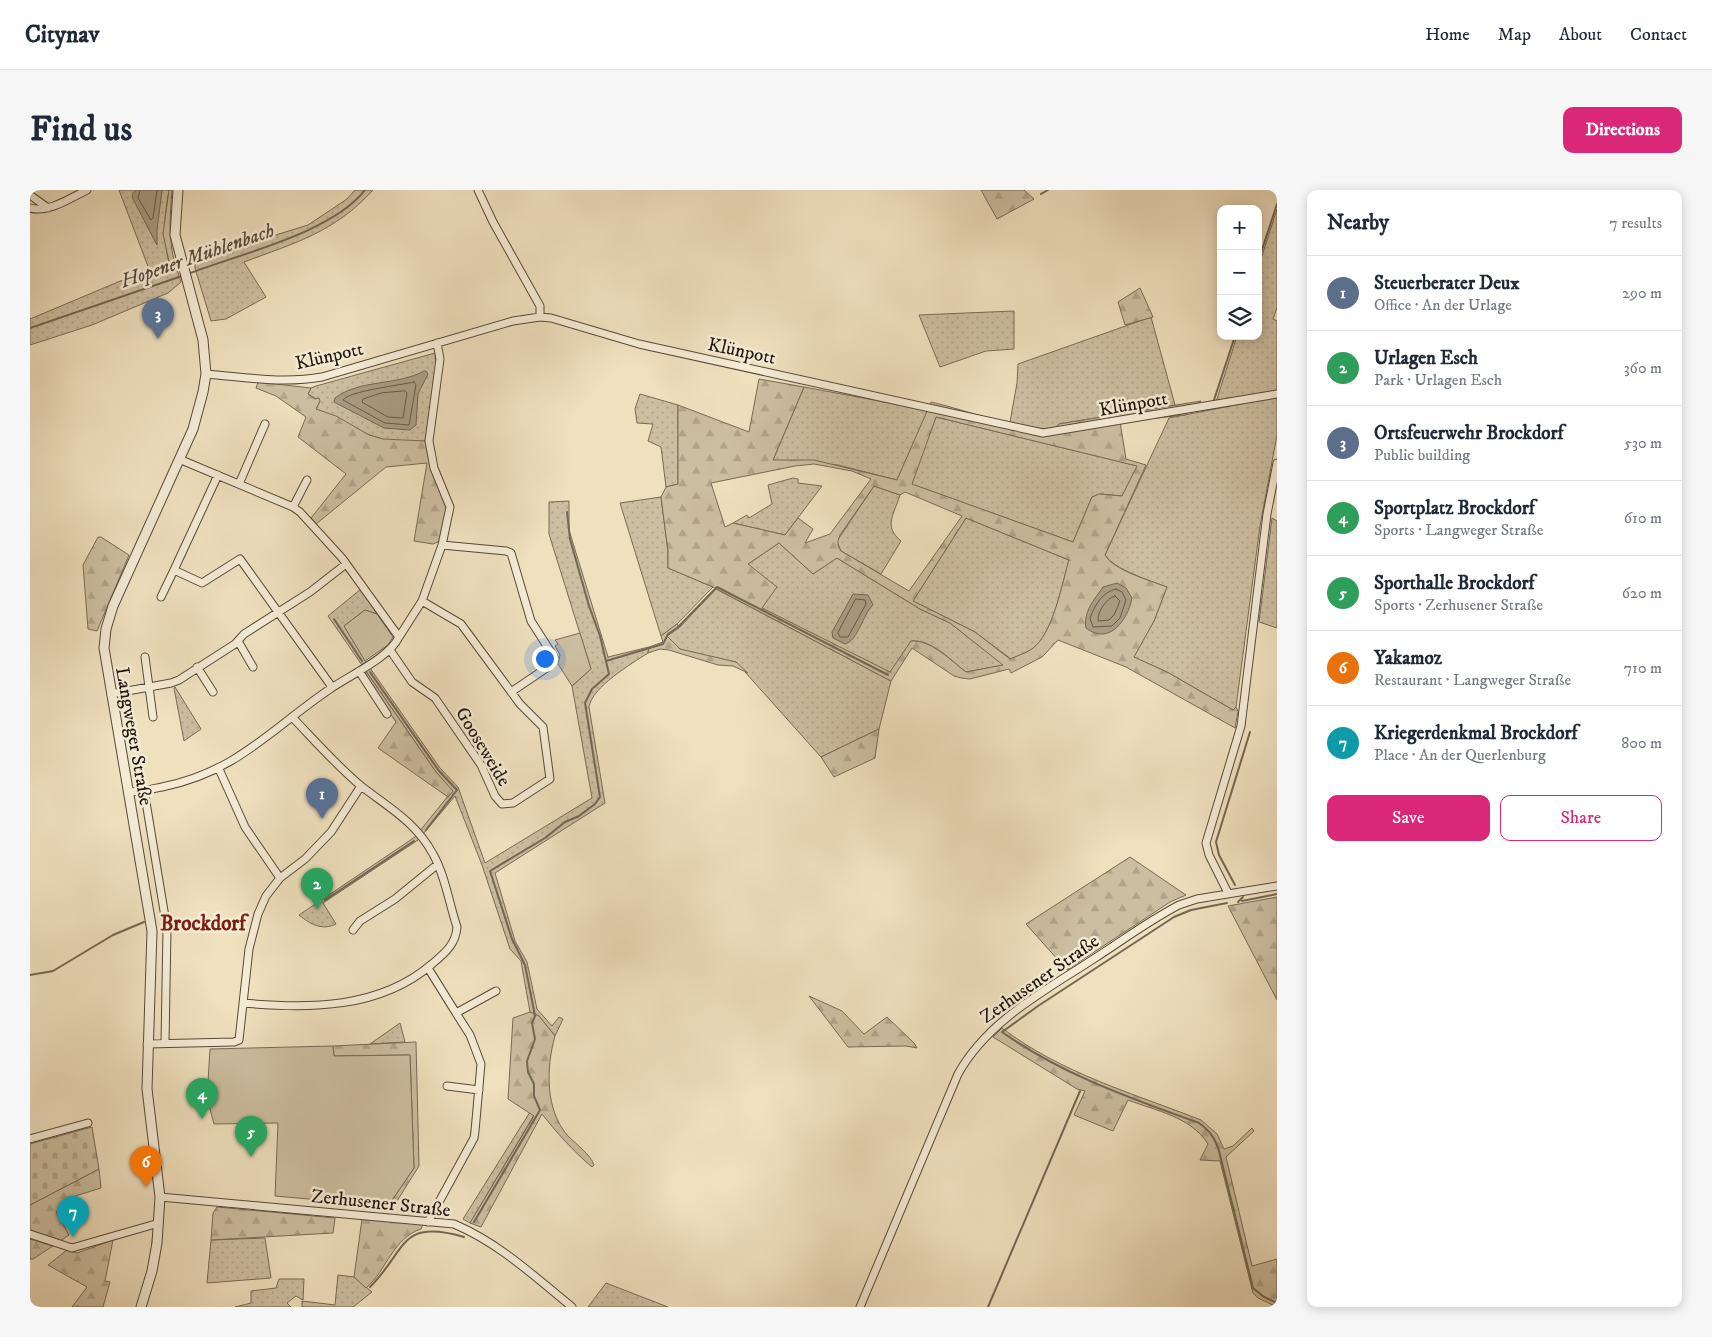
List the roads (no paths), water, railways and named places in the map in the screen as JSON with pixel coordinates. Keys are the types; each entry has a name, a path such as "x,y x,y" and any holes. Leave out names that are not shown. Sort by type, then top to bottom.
{"street":[{"path":"30,208 41,210 49,208 87,190"},
{"name":"Langweger Straße","path":"141,1307 152,1271 159,1223 160,1197 148,1103 147,1044 152,931 104,648 109,618 199,409 206,374 203,340 175,235 178,190"},
{"path":"478,190 493,222 540,306 540,317"},
{"path":"30,195 49,208"},
{"name":"Klünpott","path":"206,374 280,381 303,380 513,321 540,317 563,321 606,336 639,344 1043,433 1277,394"},
{"path":"128,792 185,782 219,769 254,748 332,688 390,650 399,637 422,601 442,545 450,507 434,468 429,441 440,359 437,343"},
{"path":"239,484 265,424"},
{"path":"179,459 293,507 346,564 399,637"},
{"path":"1228,893 1209,855 1206,843 1241,726 1267,514 1277,463"},
{"path":"160,597 218,475"},
{"path":"293,507 307,480"},
{"path":"442,545 506,550 515,558 531,621 554,657 551,665 511,692"},
{"path":"174,570 202,583 240,559 257,586 332,688"},
{"path":"111,694 175,682 238,641 244,634 310,592 346,564"},
{"name":"Gooseweide","path":"390,650 412,682 435,698 481,765 495,796 502,804 513,803 547,782 551,774 543,728 511,692 461,624 422,601"},
{"path":"238,641 254,667"},
{"path":"145,657 153,717"},
{"path":"197,667 213,692"},
{"path":"358,671 387,714"},
{"path":"243,1003 286,1006 360,1001 374,998 401,986 428,968 450,947 456,934 457,927 438,864 421,836 406,819 361,786 293,718"},
{"path":"219,769 245,827 280,878"},
{"path":"147,1044 234,1042 239,1040 254,930 266,896 280,878 305,858 331,832 361,786"},
{"path":"144,790 168,936 165,1043"},
{"path":"353,930 360,921 395,899 438,864"},
{"name":"Zerhusener Straße","path":"860,1307 948,1095 964,1062 981,1041 1005,1018 1166,911 1196,898 1277,886"},
{"path":"428,968 470,1035 481,1064 474,1138 428,1222"},
{"path":"456,1013 496,991"},
{"path":"447,1086 479,1090"},
{"path":"30,1139 88,1124"},
{"name":"Zerhusener Straße","path":"160,1197 454,1224 478,1234 501,1249 572,1307"},
{"path":"30,1234 72,1248 159,1223"}],"water":[{"path":"136,190 162,190 157,245 133,199 132,195"},
{"path":"424,371 428,374 418,394 416,425 410,430 384,428 334,402 335,398 356,388 402,379"},
{"path":"1117,583 1126,588 1132,598 1130,606 1122,622 1116,628 1102,634 1094,633 1086,628 1088,611 1103,587"},
{"path":"853,594 868,595 873,605 866,614 857,633 850,642 845,644 833,638 832,632"}],"waterway":[{"name":"Hopener Mühlenbach","path":"188,274 283,241 308,230 350,205 365,190"},
{"path":"1041,194 1048,190"},
{"path":"1262,250 1277,204"},
{"name":"Hopener Mühlenbach","path":"30,328 182,276"},
{"path":"1214,400 1234,340"},
{"path":"474,1222 540,1110 534,1096 534,1084 528,1072 527,1061 535,1039 532,1023 535,1016 525,965 512,939 490,871 545,838 565,822 579,816 595,804 600,797 585,703 592,689 609,674 600,636 589,606 570,539 567,512"},
{"path":"606,661 663,644 668,634 677,628 717,587 888,675"},
{"path":"334,619 362,661"},
{"path":"370,672 439,771 457,790 426,830"},
{"path":"1235,885 1219,855 1216,842 1250,732"},
{"path":"325,900 414,841"},
{"path":"1242,901 1277,894"},
{"path":"1238,902 1243,897"},
{"path":"1227,903 1191,910 1174,917 1038,1006 1002,1032 1049,1061 1073,1073 1122,1095 1199,1123 1206,1129 1212,1135 1219,1151 1253,1288 1264,1297 1277,1303"},
{"path":"30,975 53,971 113,935 144,922"},
{"path":"988,1307 1080,1091"},
{"path":"370,1287 406,1241 415,1235 427,1232 443,1232 464,1237"},
{"path":"152,1247 153,1237"}],"place":[{"name":"Ortsfeuerwehr Brockdorf","path":"158,339"},
{"name":"Steuerberater Deux","path":"322,819"},
{"name":"Urlagen Esch","path":"317,909"},
{"name":"Sportplatz Brockdorf","path":"202,1119"},
{"name":"Sporthalle Brockdorf","path":"251,1157"},
{"name":"Yakamoz","path":"146,1187"},
{"name":"Kriegerdenkmal Brockdorf","path":"73,1237"}],"district":[{"name":"Brockdorf","path":"203,923"}]}
